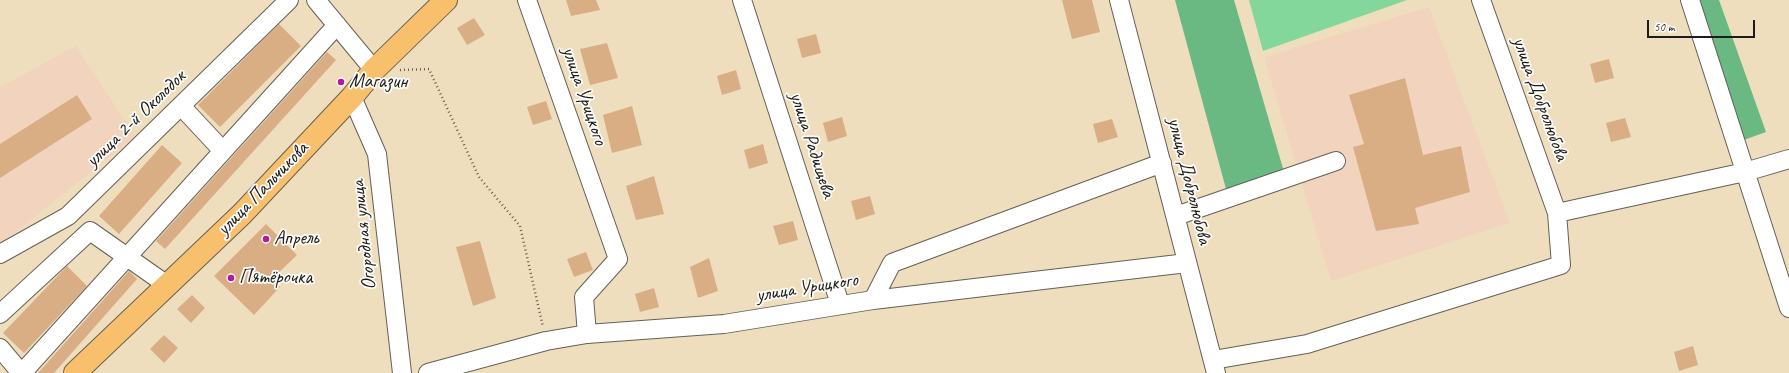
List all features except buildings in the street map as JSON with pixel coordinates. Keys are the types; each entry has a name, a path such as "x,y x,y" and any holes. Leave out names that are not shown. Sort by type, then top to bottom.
{"main road":[{"name":"улица Пальчикова","path":"75,373 242,214 352,97 374,70 446,0"}],"street":[{"name":"улица 2-й Околодок","path":"0,254 68,216 289,0"},
{"path":"316,0 374,70"},
{"name":"улица Урицкого","path":"527,0 618,260 584,297 587,334"},
{"name":"улица Радищева","path":"742,0 840,304"},
{"name":"улица Добролюбова","path":"1120,0 1214,367 1307,344 1562,265 1557,213 1481,0"},
{"path":"1690,0 1789,308"},
{"path":"0,348 21,373 337,26"},
{"name":"Огородная улица","path":"352,97 378,154 402,373"},
{"path":"181,106 223,151"},
{"path":"1557,213 1745,172 1789,159"},
{"path":"1176,216 1336,161"},
{"name":"улица Урицкого","path":"428,373 546,341 587,334 724,324 840,304 873,300 892,263 1162,163"},
{"path":"68,216 167,285"},
{"path":"0,314 90,231"},
{"path":"873,300 1187,263"}],"path":[{"path":"374,70 429,69 479,177 520,226 546,341"}],"shaded area":[{"path":"1429,7 1510,223 1331,281 1264,57"},
{"path":"76,46 135,136 0,245 0,87"}],"green space":[{"path":"1175,0 1234,0 1284,172 1226,189"},
{"path":"1249,0 1407,0 1263,51"},
{"path":"1686,0 1719,0 1766,132 1741,141"}],"place":[{"name":"Магазин","path":"341,82"},
{"name":"Апрель","path":"266,239"},
{"name":"Пятёрочка","path":"231,278"}]}
